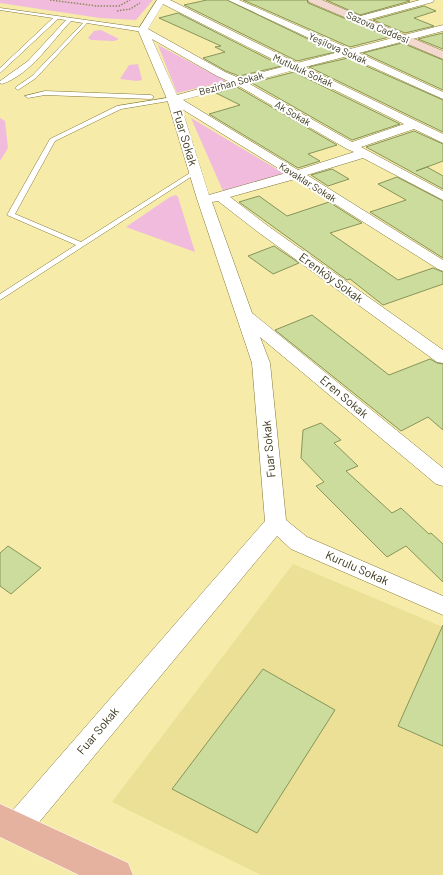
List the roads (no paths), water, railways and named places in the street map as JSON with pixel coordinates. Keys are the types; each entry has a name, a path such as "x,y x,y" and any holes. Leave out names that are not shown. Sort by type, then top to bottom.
{"main road":[{"path":"8,824 116,875"}],"street":[{"path":"143,30 162,0"},
{"name":"Mutluluk Sokak","path":"162,0 250,45 296,66 443,139"},
{"name":"Yeşilova Sokak","path":"232,0 443,96"},
{"name":"Sazova Caddesi","path":"316,0 443,54"},
{"path":"360,19 430,0"},
{"name":"Bezirhan Sokak","path":"173,98 443,28"},
{"name":"Ak Sokak","path":"143,30 443,196"},
{"name":"Fuar Sokak","path":"8,824 276,523 261,363 244,315 212,198 195,172 173,98 143,30"},
{"name":"Kavaklar Sokak","path":"173,98 443,266"},
{"path":"351,146 414,125"},
{"path":"212,198 365,153"},
{"name":"Erenköy Sokak","path":"212,198 263,229 443,358"},
{"name":"Eren Sokak","path":"244,315 443,479"},
{"name":"Kurulu Sokak","path":"276,523 300,543 443,606"}],"lane":[{"path":"0,9 143,30"},
{"path":"0,71 57,17"},
{"path":"2,82 15,76 24,68 70,19"},
{"path":"18,88 34,77 86,22"},
{"path":"28,96 45,93 173,98"},
{"path":"82,245 12,215 52,140 119,107 173,98"},
{"path":"0,298 195,172"}]}
